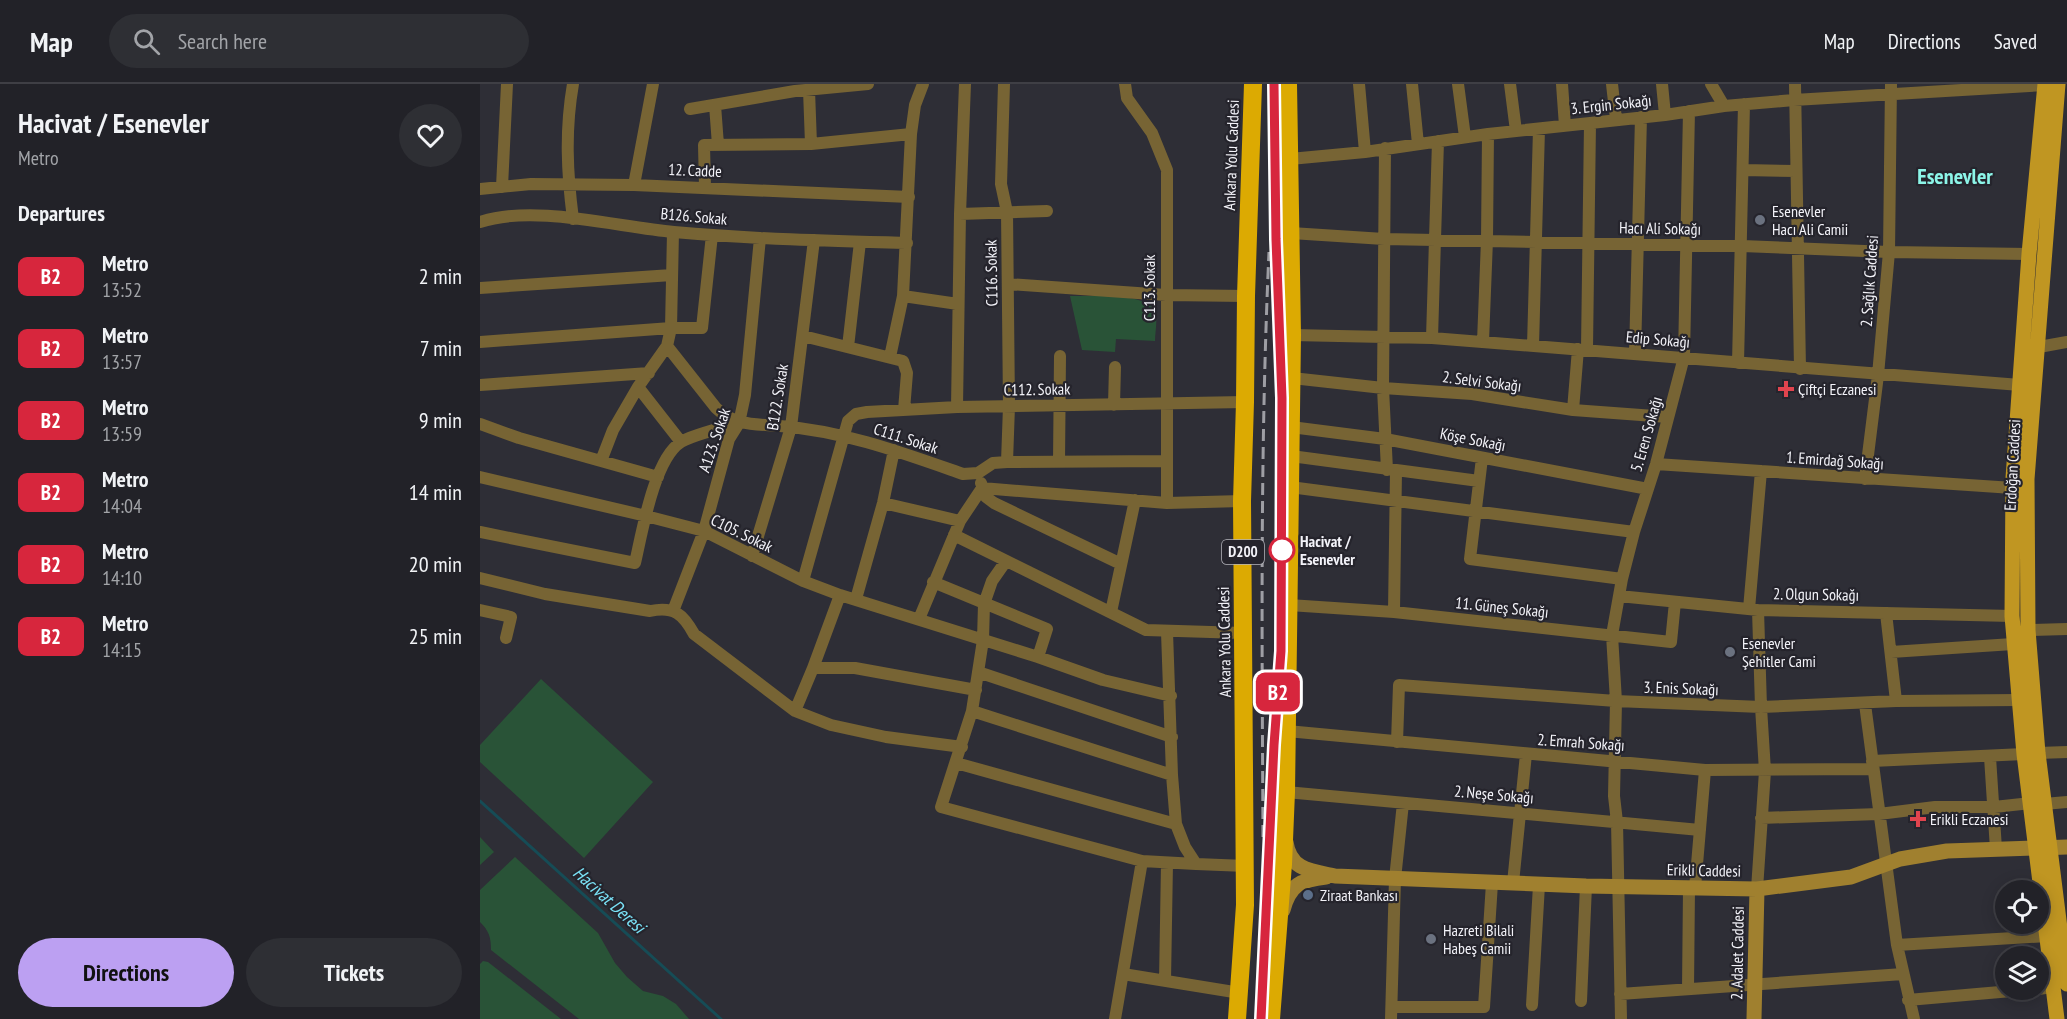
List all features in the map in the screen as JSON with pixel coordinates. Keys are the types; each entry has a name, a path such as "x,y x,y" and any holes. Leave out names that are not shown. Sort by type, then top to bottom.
{"highway":[{"path":"1247,84 1250,140"},
{"name":"Ankara Yolu Caddesi","path":"1238,1019 1246,866 1242,501 1253,84"},
{"path":"1271,1019 1286,792 1293,335 1288,84"}],"main road":[{"name":"Erdoğan Caddesi","path":"2031,754 2027,479 2061,117 2050,84"},
{"name":"Erdoğan Caddesi","path":"2043,849 2031,754 2019,700 2013,644 2013,488 2041,132 2050,84"},
{"path":"1284,827 1287,847 1293,861 1301,867 1335,876"},
{"name":"Erikli Caddesi","path":"1335,876 1539,885 1757,889 1851,877 1917,855 1947,851 2067,847"},
{"path":"2043,849 2047,936 2057,1019"},
{"path":"2043,849 2053,987"},
{"path":"1279,923 1290,891 1299,883 1335,876"},
{"name":"2. Adalet Caddesi","path":"1754,1019 1757,889"}],"street":[{"path":"502,187 507,84"},
{"path":"573,84 566,129 573,219"},
{"path":"634,185 653,84"},
{"path":"690,109 795,88 809,90 868,84"},
{"path":"890,357 903,296 911,134 915,105 923,84"},
{"path":"957,407 965,84"},
{"name":"C116. Sokak","path":"1004,84 1000,184 1007,212 1009,406 1007,462"},
{"name":"C113. Sokak","path":"1125,84 1127,98 1152,133 1167,170 1167,503"},
{"path":"1359,84 1365,152"},
{"path":"1412,84 1418,144"},
{"path":"1458,84 1465,137"},
{"path":"1510,84 1516,131"},
{"path":"1562,84 1565,126"},
{"path":"1612,84 1616,119"},
{"path":"1662,84 1665,115"},
{"path":"1711,84 1724,106"},
{"path":"1795,84 1800,369"},
{"name":"3. Ergin Sokağı","path":"1290,159 1365,152 1488,134 1665,115 1724,106 1890,89 2050,84"},
{"name":"2. Sağlık Caddesi","path":"1865,479 1878,375 1889,252 1890,89"},
{"path":"809,90 811,144"},
{"path":"1738,363 1744,104"},
{"path":"715,105 718,145"},
{"name":"5. Eren Sokağı","path":"1621,1019 1617,822 1614,796 1616,701 1612,635 1622,579 1634,532 1656,464 1684,357 1689,111"},
{"path":"1635,354 1641,117"},
{"path":"1573,410 1582,349 1589,242 1590,123"},
{"path":"1533,346 1539,129"},
{"path":"705,187 704,146 811,144 911,134"},
{"path":"1483,342 1488,134"},
{"path":"1432,338 1438,141"},
{"path":"1385,148 1383,388 1385,439 1395,501 1394,612"},
{"path":"1743,170 1796,171"},
{"name":"12. Cadde","path":"480,189 531,184 634,185 909,197"},
{"path":"960,214 1047,211"},
{"name":"B126. Sokak","path":"480,222 495,217 523,215 712,235 907,243"},
{"path":"601,461 614,430 639,387 668,346 671,328 673,232"},
{"name":"Hacı Ali Sokağı","path":"1291,233 1384,239 1686,244 1889,252 2030,254"},
{"path":"480,342 671,328 702,328 712,235"},
{"name":"A123. Sokak","path":"674,611 704,531 729,440 739,423 746,396 760,238"},
{"name":"B122. Sokak","path":"752,556 791,427 814,240"},
{"path":"848,347 860,242"},
{"path":"480,288 672,275"},
{"path":"1008,284 1166,295 1246,296"},
{"path":"903,296 958,304"},
{"name":"Edip Sokağı","path":"1293,335 1432,338 2020,385"},
{"path":"803,336 903,361 907,373 904,410"},
{"path":"2039,347 2067,342"},
{"path":"668,346 716,408 725,417 739,423"},
{"path":"1059,462 1060,356"},
{"path":"1114,405 1115,367"},
{"path":"480,385 649,373"},
{"name":"2. Selvi Sokağı","path":"1292,378 1383,388 1472,394 1573,410 1668,417"},
{"path":"639,387 681,442"},
{"name":"C112. Sokak","path":"844,436 848,421 856,414 867,412 957,407 1245,402"},
{"path":"480,532 635,563 646,516 658,477 668,455 681,442 739,423"},
{"name":"C111. Sokak","path":"739,423 791,427 844,436 894,450 963,474 978,473 993,463 1007,462 1167,461"},
{"path":"480,424 519,438 658,477"},
{"name":"Köşe Sokağı","path":"1291,427 1385,439 1648,489"},
{"path":"803,581 844,436"},
{"path":"856,599 883,503 894,450"},
{"path":"1291,456 1479,481"},
{"path":"1482,458 1470,559 1622,579"},
{"name":"1. Emirdağ Sokağı","path":"1656,464 2013,488"},
{"path":"1757,889 1765,771 1754,609 1761,471"},
{"path":"978,473 986,497 994,503 1121,564"},
{"name":"C105. Sokak","path":"480,477 704,531 803,581 840,595 1038,657 1103,680 1171,696"},
{"path":"982,488 1167,503 1242,501"},
{"path":"920,619 933,582 960,521 982,488"},
{"path":"1290,488 1634,532"},
{"path":"1111,612 1135,500"},
{"path":"883,503 960,521"},
{"path":"954,535 1146,630 1243,633"},
{"path":"1006,561 992,581 984,604 983,640 972,711 941,807 1142,861 1246,866"},
{"path":"480,579 545,594 650,610 663,608 674,611 686,619 694,634 795,711 831,725 886,737 962,747"},
{"path":"933,582 1047,629 1038,657"},
{"path":"795,711 840,595"},
{"name":"2. Olgun Sokağı","path":"1619,596 1754,609 2012,616"},
{"name":"11. Güneş Sokağı","path":"1288,605 1394,612 1671,642 1675,602"},
{"path":"480,610 511,617 506,638"},
{"path":"1886,613 1896,701"},
{"path":"2028,630 2067,629"},
{"path":"1167,632 1176,824 1185,847 1196,864"},
{"path":"1891,652 2013,644"},
{"path":"813,668 855,668 976,690"},
{"path":"978,672 1172,737"},
{"name":"3. Enis Sokağı","path":"1397,742 1399,685 1616,701 1761,708 1896,701 2019,700"},
{"path":"1865,704 1897,945 1914,1019"},
{"path":"972,711 1172,775"},
{"name":"2. Emrah Sokağı","path":"1287,731 1705,770 1765,771 2067,752"},
{"path":"1514,883 1526,754"},
{"path":"1990,757 1996,849"},
{"path":"956,764 1176,824"},
{"path":"1688,989 1692,888 1705,770"},
{"name":"2. Neşe Sokağı","path":"1286,792 1700,830"},
{"path":"1761,818 1879,814 1935,807 1994,807 2067,802"},
{"path":"1403,803 1395,879 1392,1013 1484,1007 1492,883"},
{"path":"1115,1019 1142,861"},
{"path":"1165,981 1167,862"},
{"path":"1532,1005 1539,885"},
{"path":"1581,1001 1586,886"},
{"path":"1897,945 2047,936"},
{"path":"1123,974 1240,993"},
{"path":"1620,994 1903,974"},
{"path":"1908,1000 1995,992"}],"green space":[{"path":"1070,296 1130,298 1150,305 1156,315 1155,341 1116,339 1115,352 1082,350"},
{"path":"541,679 653,782 584,858 480,762 480,745"},
{"path":"480,837 494,852 480,865"},
{"path":"515,857 598,933 615,963 627,977 643,991 663,996 676,1004 689,1019 579,1019 491,950 489,934 480,922 480,890"},
{"path":"483,961 488,962 561,1019 480,1019 480,964"}],"waterway":[{"name":"Hacivat Deresi","path":"480,801 721,1019"}],"railway":[{"path":"1261,1019 1274,745 1281,651 1281,376 1274,84"},
{"path":"1263,837 1263,471 1269,252"}],"metro line":[{"name":"B2","path":"1261,1019 1274,745 1281,651 1282,398 1276,239 1274,84"}],"place":[{"name":"Esenevler Hacı Ali Camii","path":"1760,220"},
{"name":"Çiftçi Eczanesi","path":"1786,389"},
{"name":"Hacivat / Esenevler","path":"1282,550"},
{"name":"Esenevler Şehitler Cami","path":"1730,652"},
{"name":"Erikli Eczanesi","path":"1918,819"},
{"name":"Ziraat Bankası","path":"1308,895"},
{"name":"Hazreti Bilali Habeş Camii","path":"1431,939"}],"district":[{"name":"Esenevler","path":"1955,176"}]}
